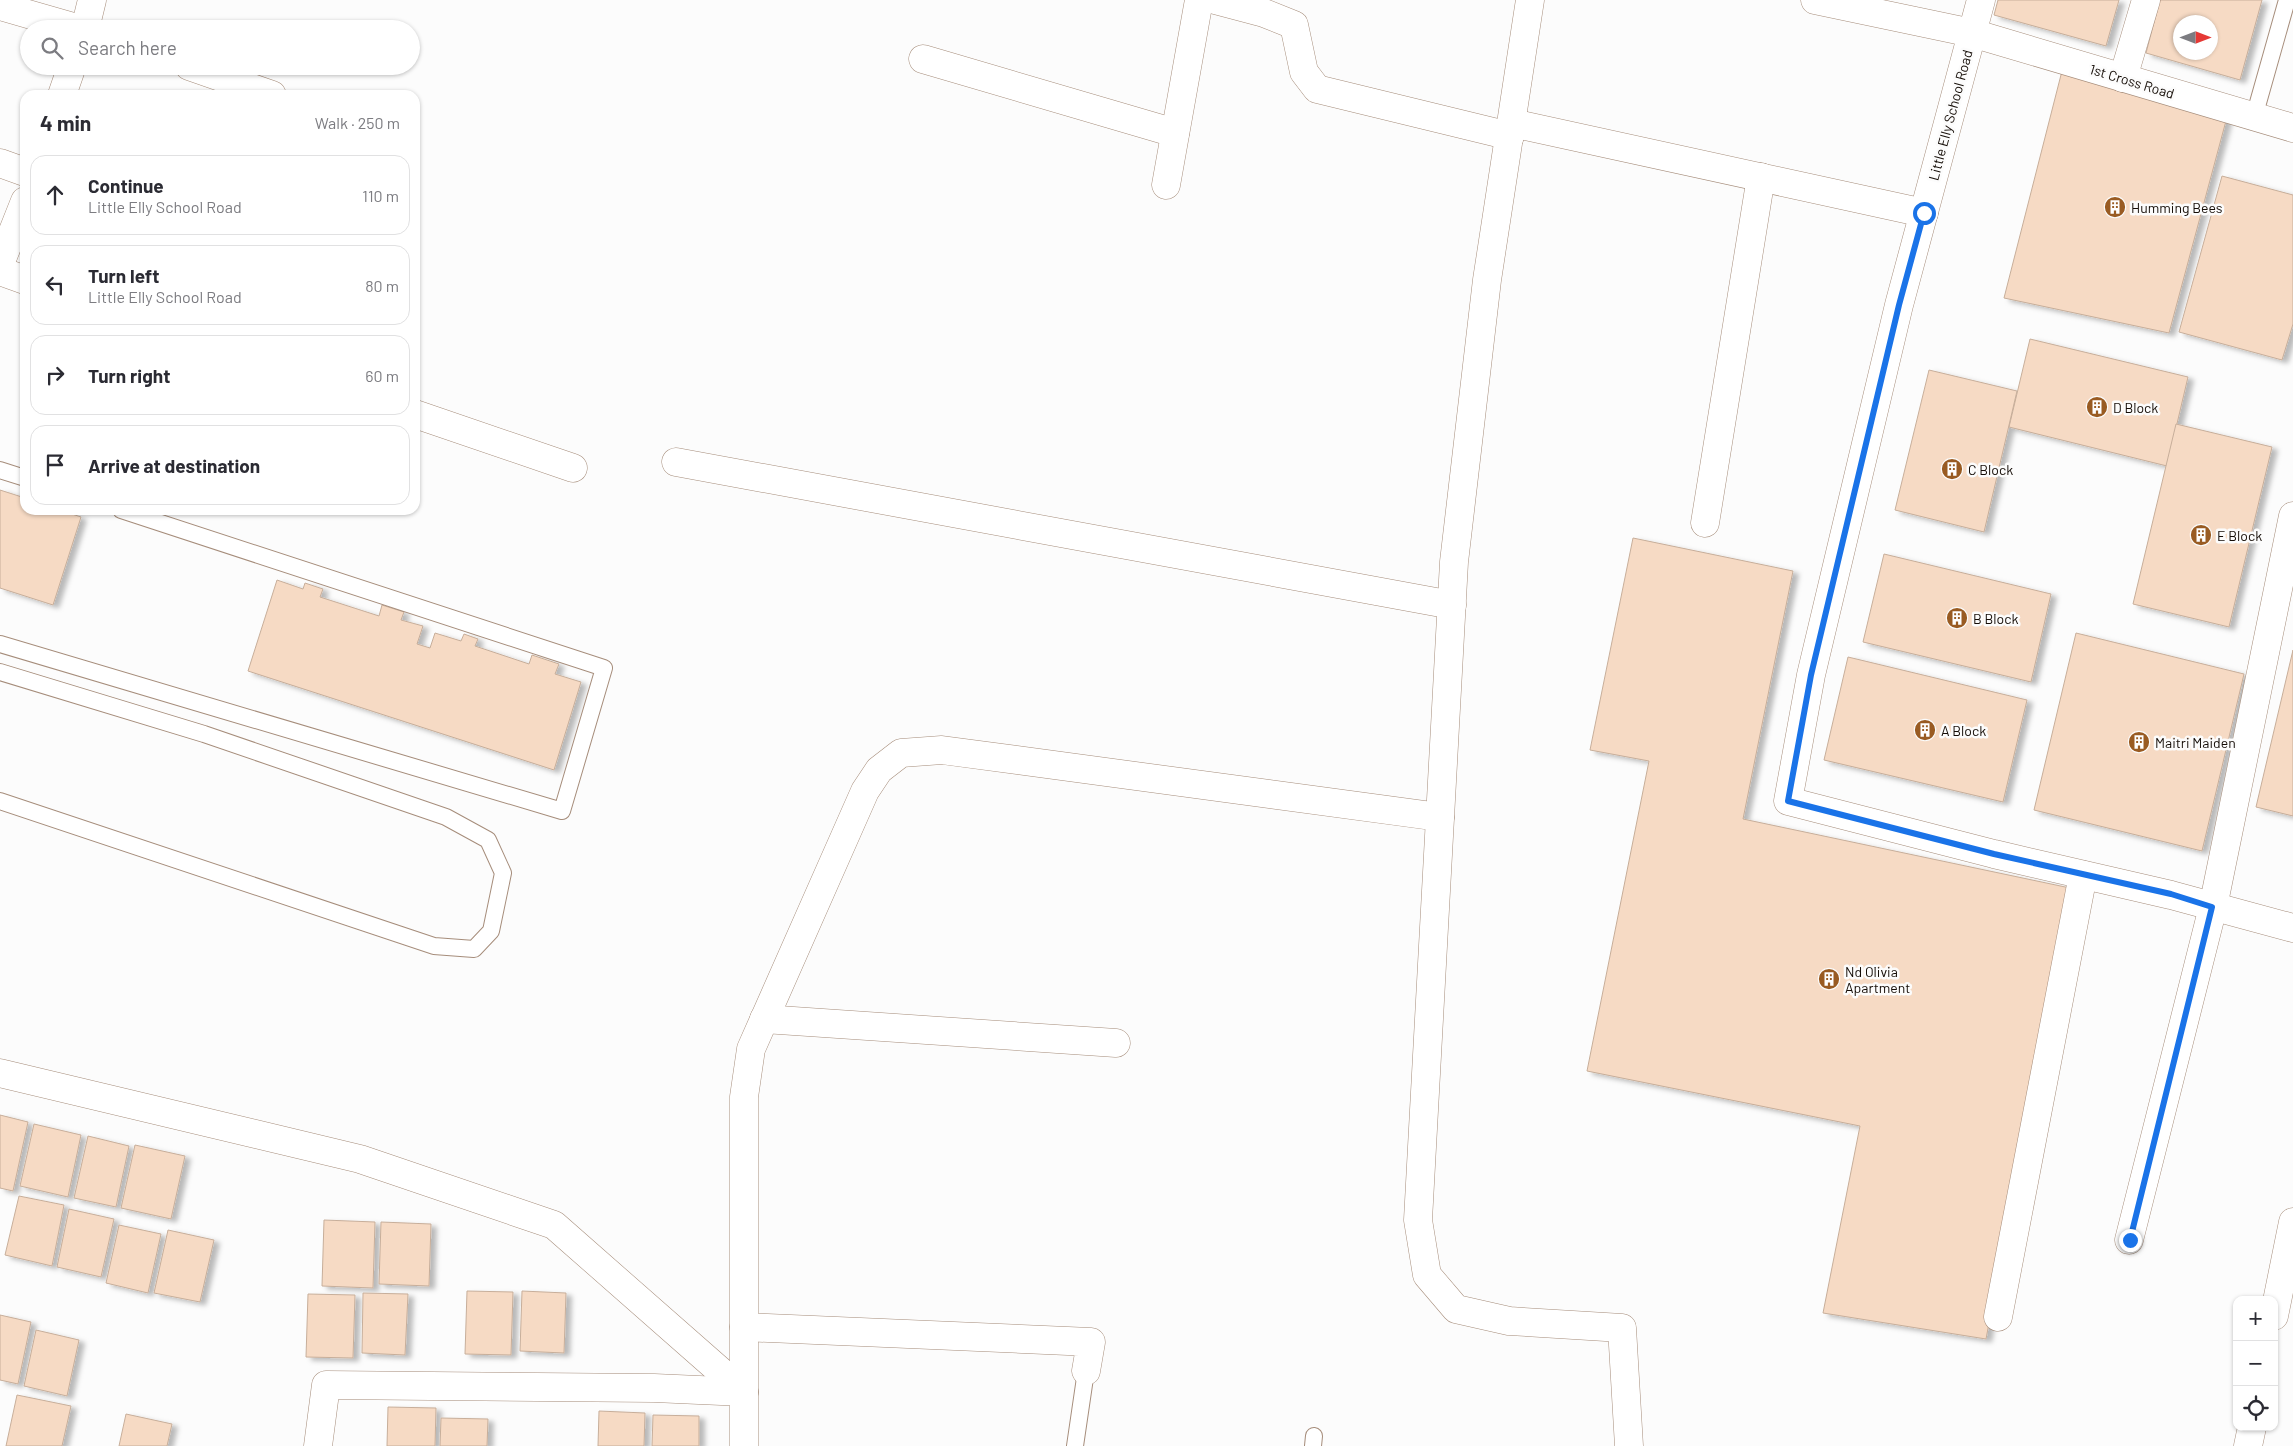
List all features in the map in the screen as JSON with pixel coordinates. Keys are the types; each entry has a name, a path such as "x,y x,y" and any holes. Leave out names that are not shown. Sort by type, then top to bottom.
{"street":[{"path":"87,20 92,0"},
{"path":"1166,185 1199,0"},
{"path":"1215,0 1264,13 1294,24 1304,72 1318,89 1761,178 1924,213"},
{"path":"1530,0 1487,280 1454,562 1418,1220 1427,1275 1456,1309 1509,1321 1622,1328 1630,1446"},
{"name":"1st Cross Road","path":"1818,0 1972,33 2293,128"},
{"name":"Little Elly School Road","path":"1981,0 1899,305 1811,675 1788,801 2083,875 2171,894 2212,907 2293,928"},
{"path":"2123,78 2146,0"},
{"path":"0,6 49,20"},
{"path":"922,59 1175,133"},
{"path":"64,90 69,75"},
{"path":"215,75 258,90"},
{"path":"0,163 20,170"},
{"path":"1705,523 1761,178"},
{"path":"0,264 20,214"},
{"path":"0,271 20,278"},
{"path":"420,416 573,468"},
{"path":"676,462 1452,605"},
{"path":"2130,1240 2212,907 2293,516"},
{"path":"744,1446 744,1097 751,1049 865,791 879,770 901,753 942,750 1440,817"},
{"path":"1998,1317 2083,875"},
{"path":"764,1019 1116,1042"},
{"path":"0,1073 360,1159 554,1225 744,1392"},
{"path":"2278,1296 2293,1222"},
{"path":"744,1327 1091,1342 1086,1372"},
{"path":"318,1446 326,1384 654,1388 744,1392"},
{"path":"2248,1446 2251,1431"}],"lane":[{"path":"2254,116 2287,0"},
{"path":"0,470 20,476"},
{"path":"0,644 562,811 604,668 136,515"},
{"path":"0,672 204,734 446,817 488,840 503,873 492,931 474,949 434,946 0,801"},
{"path":"1075,1446 1086,1372"}],"building":[{"path":"1998,0 2119,0 2106,46 1994,15"},
{"path":"2160,0 2262,0 2240,80 2146,53"},
{"name":"Humming Bees","path":"2063,67 2227,117 2169,333 2004,298"},
{"path":"2222,176 2293,195 2293,324 2282,360 2179,332"},
{"name":"D Block","path":"2030,339 2188,377 2167,466 2009,427"},
{"name":"C Block","path":"1929,370 2017,391 1984,532 1895,510"},
{"name":"E Block","path":"2176,424 2272,447 2229,627 2133,604"},
{"path":"0,490 20,496 20,515 75,515 81,517 53,605 0,588"},
{"name":"Nd Olivia Apartment","path":"1633,538 1793,571 1743,819 2070,888 1986,1339 1823,1313 1860,1126 1587,1071 1649,761 1590,750"},
{"name":"B Block","path":"1884,554 2051,594 2031,682 1863,642"},
{"path":"277,580 303,589 305,583 323,589 320,597 379,616 382,605 404,612 401,620 423,626 417,644 430,648 435,633 461,641 464,634 478,639 475,646 529,664 532,655 559,664 555,674 581,682 554,770 248,671"},
{"name":"Maitri Maiden","path":"2076,633 2244,674 2202,851 2034,810"},
{"path":"2293,650 2293,816 2256,807"},
{"name":"A Block","path":"1848,657 2027,700 2003,802 1824,760"},
{"path":"0,1115 28,1122 13,1191 0,1188"},
{"path":"34,1124 81,1135 68,1197 20,1186"},
{"path":"88,1136 129,1146 116,1207 74,1198"},
{"path":"135,1145 185,1156 171,1219 121,1208"},
{"path":"19,1196 64,1205 52,1266 5,1255"},
{"path":"69,1209 114,1219 101,1277 57,1267"},
{"path":"324,1220 375,1222 373,1288 322,1286"},
{"path":"381,1222 431,1224 429,1286 379,1284"},
{"path":"119,1225 161,1234 148,1293 106,1283"},
{"path":"168,1230 214,1240 200,1302 154,1293"},
{"path":"467,1291 513,1292 511,1355 465,1354"},
{"path":"522,1291 566,1293 564,1353 520,1351"},
{"path":"363,1293 408,1294 405,1355 362,1353"},
{"path":"308,1294 355,1295 353,1358 306,1357"},
{"path":"0,1315 31,1322 18,1384 0,1380"},
{"path":"36,1330 79,1340 67,1396 24,1386"},
{"path":"17,1395 71,1406 62,1446 6,1446"},
{"path":"388,1407 436,1408 435,1446 387,1446"},
{"path":"599,1411 645,1413 644,1446 598,1446"},
{"path":"126,1414 172,1424 167,1446 119,1446"},
{"path":"653,1415 699,1416 699,1446 652,1446"},
{"path":"441,1418 488,1419 487,1446 440,1446"}],"place":[{"name":"Humming Bees","path":"2115,207"},
{"name":"D Block","path":"2097,407"},
{"name":"C Block","path":"1952,469"},
{"name":"E Block","path":"2201,535"},
{"name":"B Block","path":"1957,618"},
{"name":"A Block","path":"1925,730"},
{"name":"Maitri Maiden","path":"2139,742"},
{"name":"Nd Olivia Apartment","path":"1829,979"}],"route":[{"path":"1924,213 1899,305 1811,675 1788,801 1994,854 2171,894 2212,907 2130,1240"}]}
